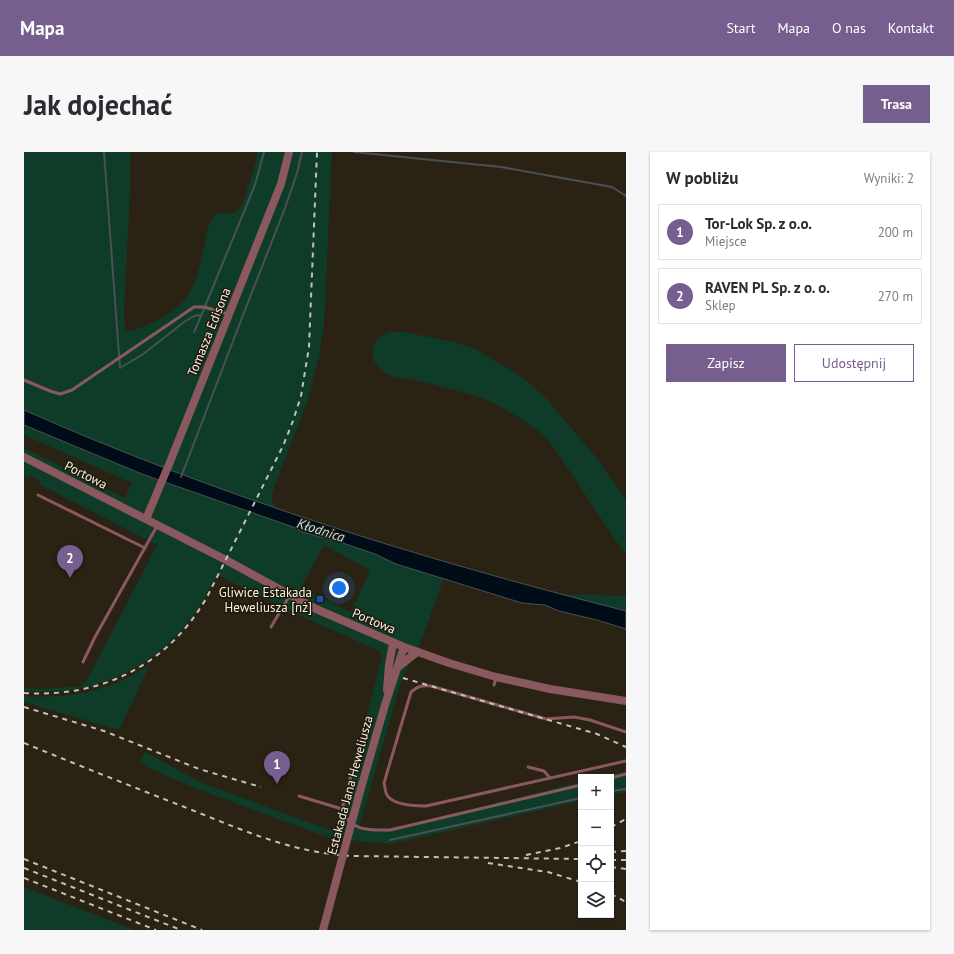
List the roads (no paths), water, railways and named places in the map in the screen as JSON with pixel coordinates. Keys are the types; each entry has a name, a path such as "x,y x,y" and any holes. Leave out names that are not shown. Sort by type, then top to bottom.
{"street":[{"name":"Tomasza Edisona","path":"146,520 281,184 289,152"},
{"name":"Portowa","path":"24,457 329,615 393,643 448,663 496,677 550,689 626,701"},
{"path":"385,705 393,643"},
{"name":"Estakada Jana Heweliusza","path":"323,930 385,705 404,647"},
{"path":"398,667 417,652"}],"lane":[{"path":"24,380 60,394 72,390 194,307 206,307 228,314"},
{"path":"38,495 145,548"},
{"path":"83,662 94,637 157,526"},
{"path":"271,627 290,595"},
{"path":"494,685 496,677"},
{"path":"626,732 590,720 574,717 546,719 431,686 422,685 411,692 384,783 387,796 394,801 414,806 426,806 626,761"},
{"path":"357,753 342,809 350,822 362,829 390,830 578,786"},
{"path":"528,767 544,771 550,778"},
{"path":"614,777 626,774"},
{"path":"298,796 342,809"}],"water":[{"name":"Kłodnica","path":"24,410 97,441 246,498 473,570 626,611 626,629 559,611 545,605 522,603 396,564 375,554 337,541 302,532 296,528 142,474 24,425"}],"waterway":[{"path":"104,152 120,368 142,355 184,322 194,316 199,315 201,316 194,332"},
{"path":"201,316 255,185 264,152"},
{"path":"181,477 285,208 297,173 302,152"},
{"path":"354,152 501,167 612,187 626,196"},
{"path":"614,791 626,789"},
{"path":"390,840 578,799"}],"railway":[{"path":"24,693 53,693 80,690 106,683 130,672 153,659 173,641 191,621 207,597 283,446 301,396 309,347 317,152"},
{"path":"403,678 597,734 626,747"},
{"path":"24,707 104,731 199,769 261,787"},
{"path":"24,743 248,832 309,850 352,856 578,859"},
{"path":"614,825 626,819"},
{"path":"526,855 560,848 578,842"},
{"path":"614,852 626,851"},
{"path":"24,859 202,930"},
{"path":"614,860 626,860"},
{"path":"488,863 548,872 578,881"},
{"path":"614,867 626,869"},
{"path":"24,868 181,930"},
{"path":"24,878 156,930"},
{"path":"614,896 626,902"}],"place":[{"name":"RAVEN PL Sp. z o. o.","path":"70,578"},
{"name":"Gliwice Estakada Heweliusza [nż]","path":"320,599"},
{"name":"Tor-Lok Sp. z o.o.","path":"277,784"}]}
